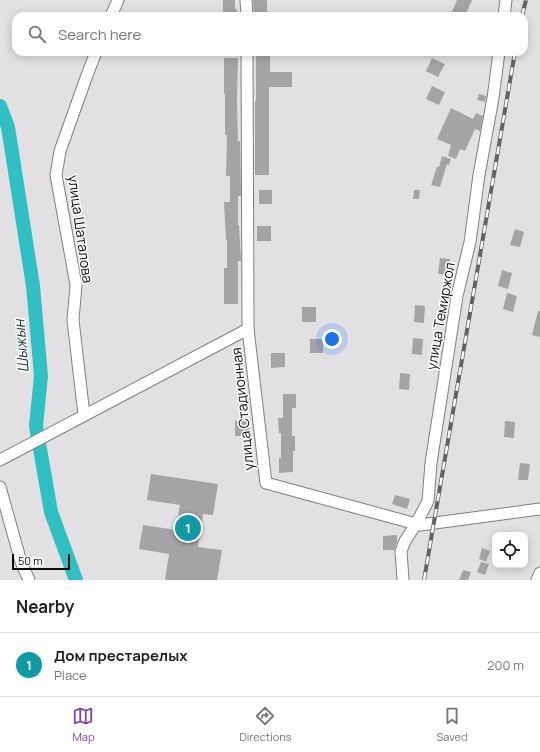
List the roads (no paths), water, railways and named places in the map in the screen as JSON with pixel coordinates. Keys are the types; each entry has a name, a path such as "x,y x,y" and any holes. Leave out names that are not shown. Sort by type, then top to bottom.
{"street":[{"path":"113,12 118,0"},
{"path":"246,0 246,12"},
{"path":"504,12 506,0"},
{"name":"улица Шаталова","path":"84,415 73,320 76,285 56,175 60,152 94,56"},
{"name":"улица Стадионная","path":"247,56 248,329 266,483 420,525 540,509"},
{"name":"улица Темиржол","path":"403,580 401,551 405,541 428,501 431,463 457,296 470,242 498,56"},
{"path":"0,460 248,329"},
{"path":"0,486 21,562 28,580"},
{"path":"537,580 540,573"}],"waterway":[{"name":"Шыжын","path":"0,106 8,127 33,286 41,376 36,426 51,512 76,580"}],"railway":[{"path":"523,12 526,0"},
{"path":"424,580 514,56"}],"place":[{"name":"Дом престарелых","path":"188,528"}]}
